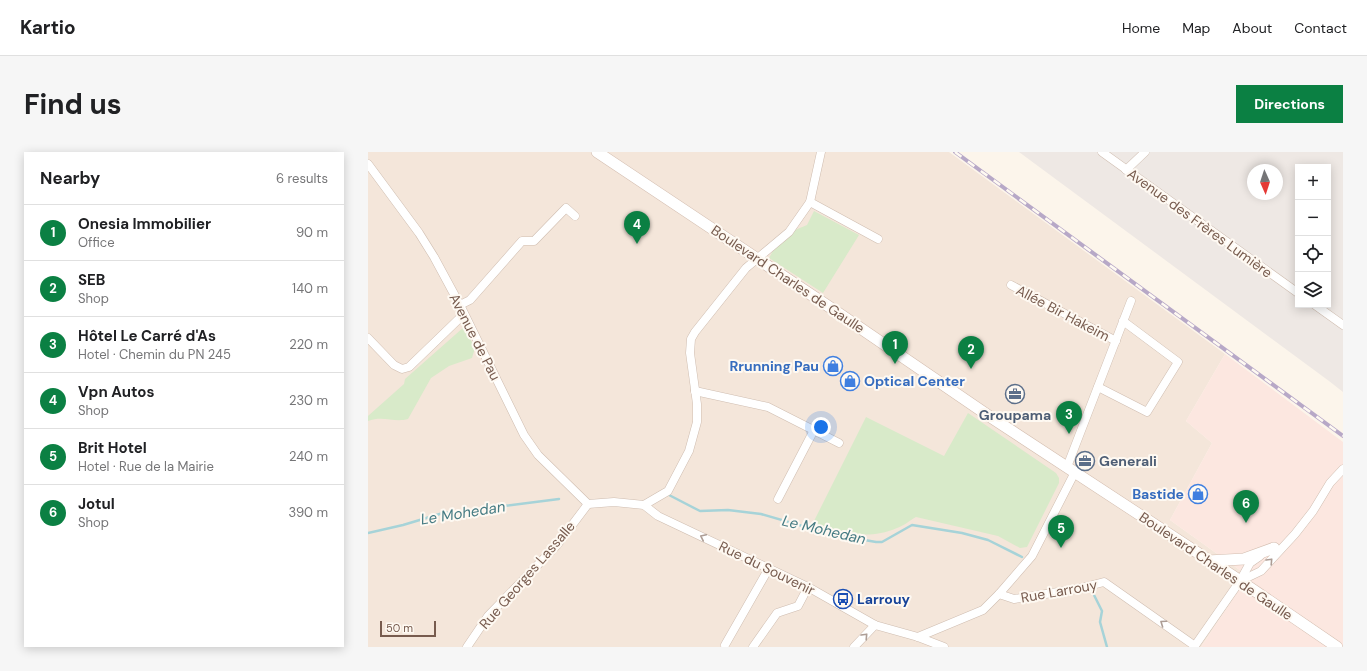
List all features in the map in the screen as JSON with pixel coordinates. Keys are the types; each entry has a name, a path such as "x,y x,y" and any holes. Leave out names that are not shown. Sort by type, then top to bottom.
{"main road":[{"name":"Boulevard Charles de Gaulle","path":"597,152 758,258 932,378 1240,581 1337,647"},
{"path":"1208,561 1244,559 1274,548"}],"street":[{"path":"588,504 614,502 644,505 668,491 689,451 697,422 690,353 691,339 746,268 789,232 810,202 821,152"},
{"name":"Avenue des Frères Lumière","path":"1102,152 1295,291"},
{"path":"1126,170 1145,152"},
{"name":"Avenue de Pau","path":"368,164 426,245 460,304 524,435 538,455 588,504"},
{"path":"810,202 878,238"},
{"path":"460,304 470,300 522,241 534,241 566,208 575,216"},
{"name":"Allée Bir Hakeim","path":"1011,284 1116,341"},
{"path":"918,637 982,610 999,594 1032,556 1071,470 1098,387 1131,301"},
{"path":"1319,308 1343,325"},
{"path":"368,338 394,365 402,369 409,367 464,314"},
{"path":"1098,387 1147,412 1178,362 1123,321"},
{"path":"695,391 768,407 839,443"},
{"path":"778,499 814,430"},
{"path":"1240,581 1261,570 1295,534 1314,511 1330,483 1343,469"},
{"name":"Rue Georges Lassalle","path":"467,647 488,616 557,545 588,504"},
{"name":"Rue du Souvenir","path":"644,505 658,516 808,587 875,625 918,637 944,647"},
{"path":"1194,646 1240,581 1250,563 1295,534"},
{"path":"725,645 769,568"},
{"name":"Rue Larrouy","path":"999,594 1014,599 1077,589 1104,582 1194,646"},
{"path":"753,647 777,613 798,606 808,587"},
{"path":"854,647 875,625"}],"shaded area":[{"path":"368,152 949,152 1225,354 1186,421 1212,443 1170,520 1248,576 1201,647 368,647"},
{"path":"1019,152 1343,152 1343,392 1329,381"},
{"path":"1225,354 1343,442 1343,647 1201,647 1248,576 1170,520 1212,443 1186,421"}],"green space":[{"path":"814,211 859,235 823,293 769,258 774,249 795,230 807,225"},
{"path":"464,327 475,348 472,358 449,366 431,378 408,419 373,419 368,421 368,416 404,384 405,379"},
{"path":"968,413 1056,473 1059,478 1059,483 1027,547 1020,548 998,536 916,517 900,527 886,532 865,535 812,525 866,417 944,456"}],"waterway":[{"name":"Le Mohedan","path":"669,495 700,511 728,510 761,514 830,534 876,542 882,542 912,525 962,533 988,540 1022,557"},
{"name":"Le Mohedan","path":"368,533 403,525 443,513 559,499"},
{"name":"Le Mohedan","path":"1092,591 1102,611 1100,622 1107,647"}],"railway":[{"path":"955,152 1343,436"}],"place":[{"name":"Vpn Autos","path":"637,244"},
{"name":"Onesia Immobilier","path":"895,364"},
{"name":"Rrunning Pau","path":"833,366"},
{"name":"SEB","path":"971,369"},
{"name":"Optical Center","path":"850,381"},
{"name":"Groupama","path":"1015,394"},
{"name":"Hôtel Le Carré d'As","path":"1069,434"},
{"name":"Generali","path":"1085,461"},
{"name":"Bastide","path":"1198,494"},
{"name":"Jotul","path":"1246,523"},
{"name":"Brit Hotel","path":"1061,548"},
{"name":"Larrouy","path":"843,599"}]}
